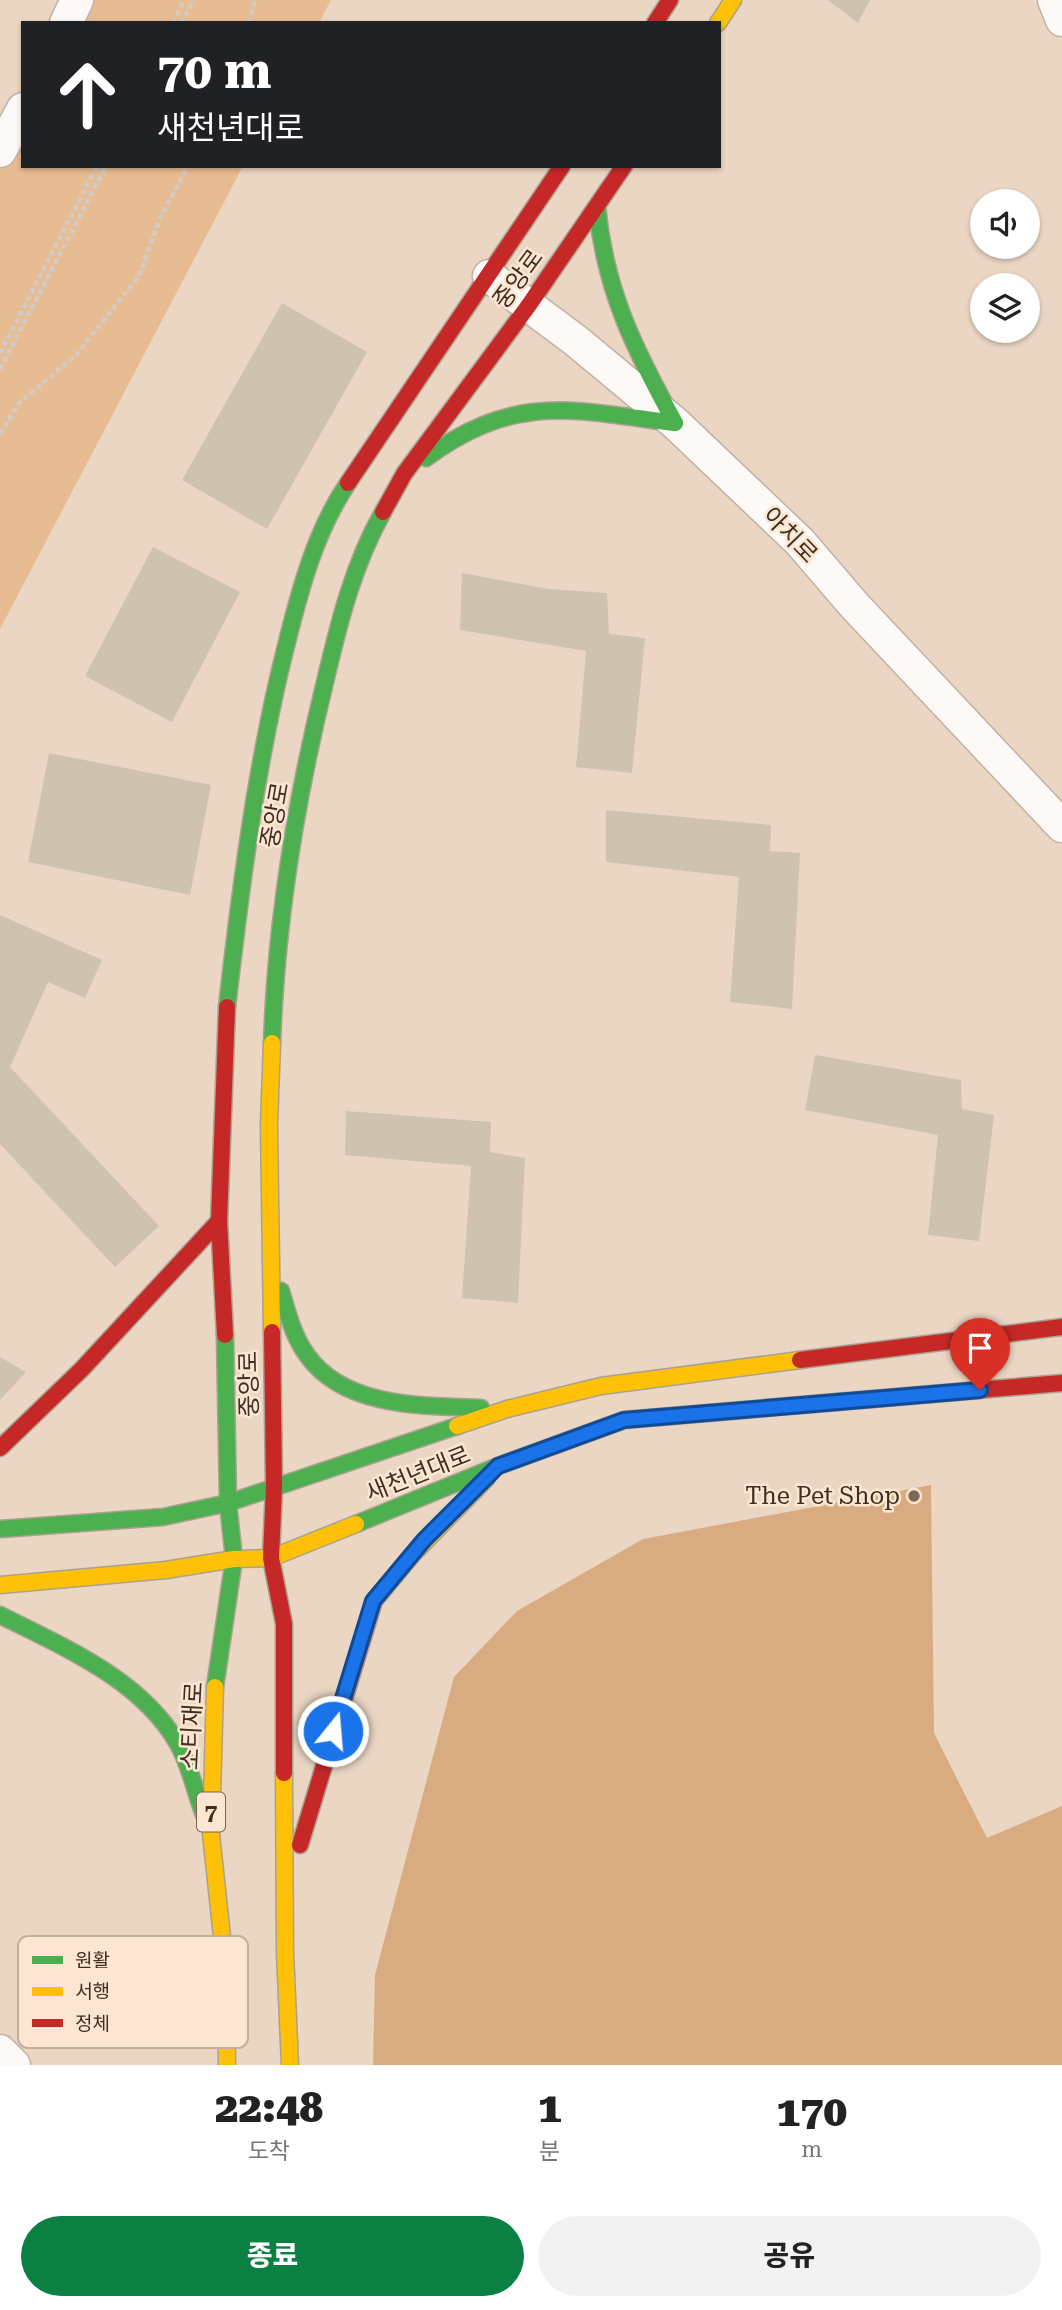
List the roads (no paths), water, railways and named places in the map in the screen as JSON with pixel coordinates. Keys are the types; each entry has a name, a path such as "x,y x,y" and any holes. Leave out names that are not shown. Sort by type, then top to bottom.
{"main road":[{"path":"656,21 670,0"},
{"path":"719,21 733,0"},
{"name":"중앙로","path":"234,1559 228,1503 228,1379 219,1221 226,1015 244,855 268,718 298,599 315,547 338,498 561,168"},
{"name":"중앙로","path":"271,1558 274,1486 269,1222 275,969 295,826 315,721 343,606 372,531 404,474 529,305 623,168"},
{"path":"597,207 599,250 624,330 675,423"},
{"path":"404,474 471,428 508,415 544,412 596,414 675,423"},
{"path":"0,1448 82,1369 219,1221"},
{"path":"269,1222 286,1318 311,1360 329,1377 373,1399 397,1404 507,1409"},
{"name":"새천년대로","path":"0,1529 163,1517 228,1503 507,1409 601,1386 1062,1327"},
{"name":"새천년대로","path":"0,1585 166,1570 234,1559 271,1558 498,1466 624,1420 1062,1383"},
{"path":"287,1917 303,1827 373,1601 424,1540 498,1466"},
{"path":"271,1558 284,1624 287,1917 285,1952 290,2065"},
{"name":"소티재로","path":"222,1936 211,1834 215,1696 234,1559"},
{"path":"0,1615 116,1679 149,1708 177,1743 211,1834"}],"street":[{"path":"67,21 77,0"},
{"path":"1054,0 1062,20"},
{"path":"0,151 21,113"},
{"name":"아치로","path":"489,275 675,423 800,542 855,605 1062,827"},
{"path":"0,2051 14,2065"}],"place":[{"name":"The Pet Shop","path":"914,1496"}]}
